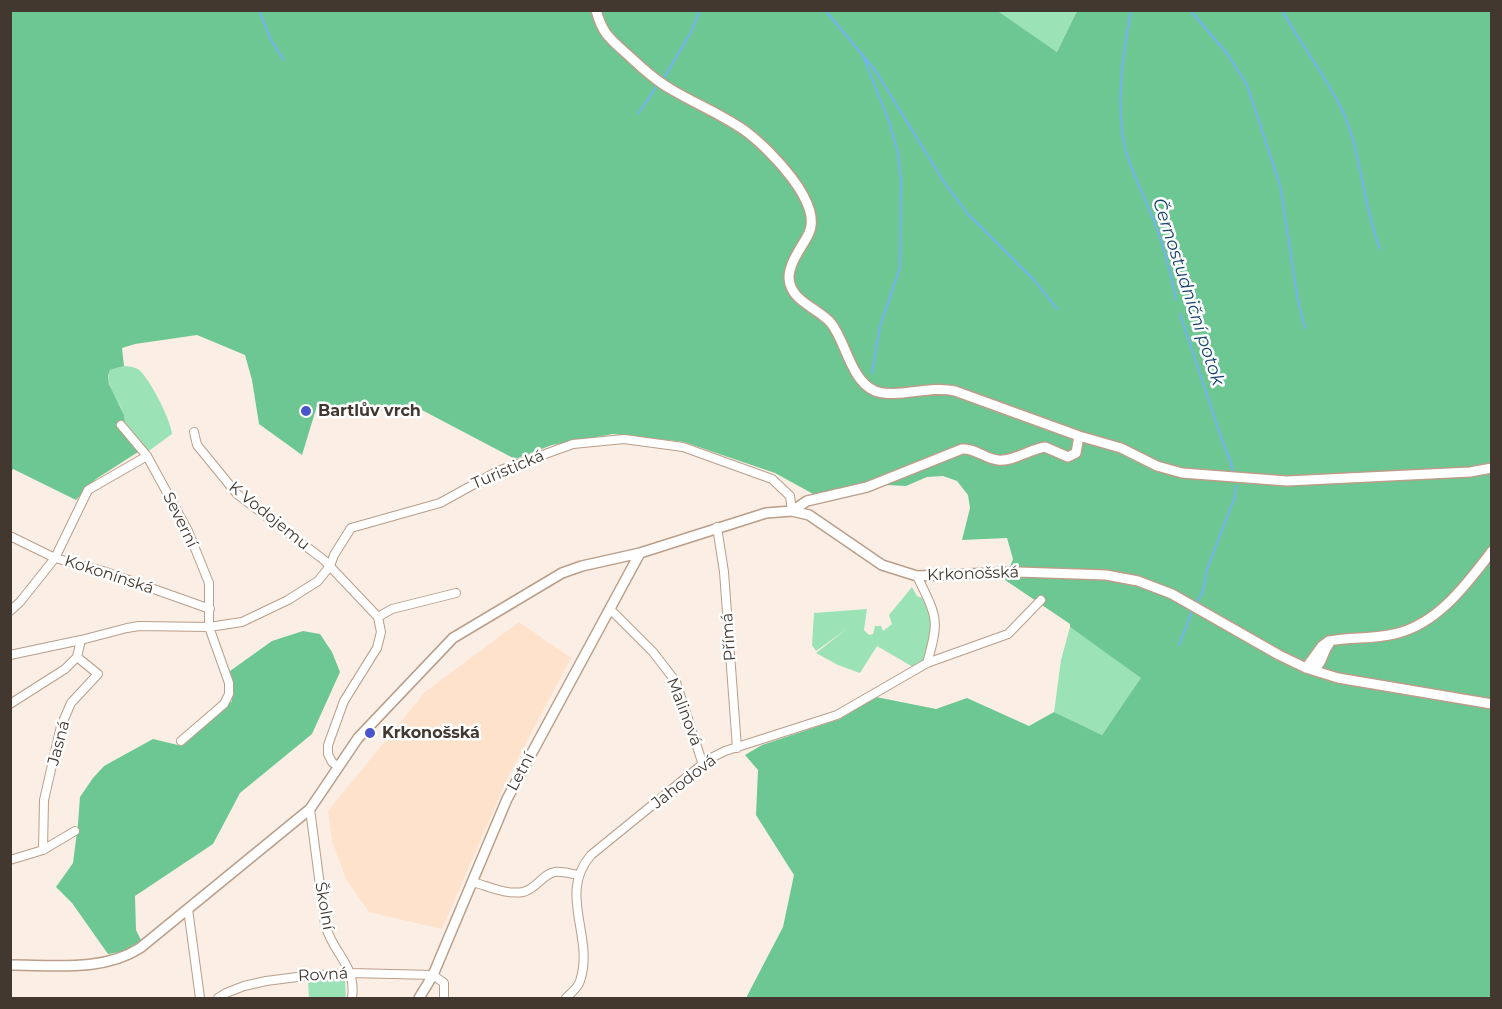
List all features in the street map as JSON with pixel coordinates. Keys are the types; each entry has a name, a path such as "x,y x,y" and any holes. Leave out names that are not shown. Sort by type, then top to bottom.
{"street":[{"path":"597,10 606,35 651,75 666,87 721,116 748,134 788,172 809,209 812,221 810,231 790,269 790,283 800,299 830,322 842,340 858,376 865,385 877,392 941,388 956,391 1079,436 1121,448 1168,469 1202,476 1306,481 1480,472 1491,468"},
{"name":"Severní","path":"121,424 147,456 188,531 209,583 209,627"},
{"name":"K Vodojemu","path":"194,432 197,445 237,494 330,566 378,617"},
{"path":"792,511 807,501 867,487 962,449 972,449 992,459 1003,460 1045,447 1068,458 1076,453 1079,436"},
{"name":"Turistická","path":"10,655 139,626 209,627 242,622 288,600 318,581 330,566 334,555 351,528 440,502 498,471 573,444 624,439 683,447 772,479 790,496 792,511"},
{"path":"10,611 55,558 88,490 147,456"},
{"name":"Krkonošská","path":"10,965 96,964 120,958 140,948 310,808 358,738 453,638 562,573 582,566 640,554 717,527 766,513 792,511 809,515 882,565 917,576 1018,572 1106,575 1138,581 1172,594 1279,656 1309,669 1338,678 1491,704"},
{"name":"Přímá","path":"717,527 724,572 737,748"},
{"name":"Kokonínská","path":"10,536 55,558 103,571 210,609"},
{"path":"1309,669 1322,646 1336,639 1381,636 1409,629 1428,618 1462,591 1491,551"},
{"name":"Letní","path":"419,999 432,975 511,790 640,554"},
{"path":"917,576 936,619 936,634 927,663"},
{"path":"337,766 328,754 328,745 344,701 377,648 381,632 378,617 392,609 456,593"},
{"name":"Jahodová","path":"578,874 591,855 717,755 837,715 927,663 1008,634 1041,600"},
{"name":"Malinová","path":"610,609 653,652 676,682 703,765"},
{"path":"181,741 224,704 229,694 229,683 209,627"},
{"path":"1309,669 1321,663 1325,649 1336,639"},
{"path":"10,704 65,669 77,657 81,640"},
{"name":"Jasná","path":"43,850 44,800 61,726 71,703 98,674 77,657"},
{"path":"1323,657 1328,671 1338,678"},
{"name":"Školní","path":"310,808 326,930 351,973 352,999"},
{"path":"10,860 43,850 75,831"},
{"path":"472,882 509,892 524,892 537,885 550,873 556,871 578,874 576,903 584,959 580,981 566,999"},
{"path":"188,909 200,999"},
{"name":"Rovná","path":"218,999 226,993 266,981 351,973 432,975"},
{"path":"432,975 444,983 444,999"}],"shaded area":[{"path":"519,622 571,658 508,777 442,929 369,912 346,879 332,841 328,811 425,692"}],"green space":[{"path":"996,10 1057,52 1077,11 1491,11 1491,998 746,998 783,927 794,875 756,815 758,770 745,755 762,745 840,719 876,697 936,709 967,698 1029,726 1054,712 1102,735 1141,678 1070,627 1070,624 1005,580 1013,559 1007,538 962,540 970,508 968,495 957,481 943,476 927,477 906,486 867,484 815,495 775,473 684,442 613,434 552,445 515,459 418,408 370,411 317,406 302,455 259,424 252,380 245,355 197,335 122,348 124,366 110,370 109,384 124,415 125,425 143,446 138,452 96,479 76,500 13,469 11,473 11,11"},
{"path":"996,11 1077,11 1057,52"},
{"path":"124,366 136,368 143,374 159,399 171,428 172,434 146,453 124,422 122,410 109,382 110,370"},
{"path":"912,587 930,610 934,622 927,654 913,667 877,646 860,673 838,665 816,653 847,629 816,651 812,645 814,613 867,609 864,630 869,635 873,634 875,626 881,626 883,631 892,624 889,615"},
{"path":"1070,627 1142,678 1102,735 1054,712 1061,660"},
{"path":"303,631 320,634 332,652 340,672 312,734 240,793 213,844 135,896 136,930 141,940 126,951 108,954 72,903 56,887 73,863 80,797 104,766 153,739 182,746 232,701 230,671 272,641"},
{"path":"345,979 346,998 309,998 308,980"}],"waterway":[{"path":"259,10 271,40 284,60"},
{"path":"664,78 691,32 700,10"},
{"path":"825,10 875,70 944,182 967,213 1034,280 1057,309"},
{"name":"Černostudniční potok","path":"1131,10 1121,79 1122,131 1131,166 1161,241 1176,300"},
{"path":"1190,10 1229,56 1247,85 1280,185 1298,301 1305,328"},
{"path":"1282,10 1344,114 1355,147 1380,249"},
{"path":"863,56 889,121 898,153 901,180 900,268 880,326 872,373"},
{"path":"638,114 657,86"},
{"name":"Černostudniční potok","path":"1180,314 1231,462 1233,474"},
{"name":"Černostudniční potok","path":"1196,604 1203,591 1207,569 1235,497 1236,486"},
{"name":"Černostudniční potok","path":"1179,645 1193,609"}],"place":[{"name":"Bartlův vrch","path":"306,411"},
{"name":"Krkonošská","path":"370,733"}]}
